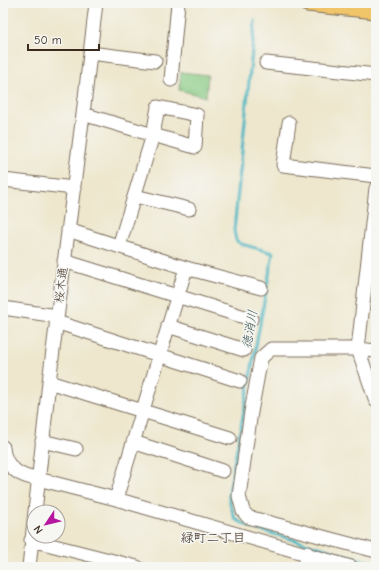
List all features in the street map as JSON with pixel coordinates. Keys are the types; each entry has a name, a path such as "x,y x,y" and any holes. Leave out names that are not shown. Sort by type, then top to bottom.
{"main road":[{"path":"307,3 376,10"}],"street":[{"name":"桜木通","path":"35,504 48,382 74,188 96,3"},
{"path":"171,80 178,3"},
{"path":"90,53 155,61"},
{"path":"266,63 376,75"},
{"path":"83,114 153,135 195,148 197,115 158,107 153,135 119,246"},
{"path":"289,123 284,165 376,176"},
{"path":"3,180 74,188"},
{"path":"376,188 374,217 358,349 376,401"},
{"path":"135,196 189,208"},
{"path":"68,230 186,268 261,288"},
{"path":"64,261 251,319"},
{"path":"116,499 186,268"},
{"path":"3,308 57,319 240,381"},
{"path":"168,326 244,350"},
{"path":"376,351 358,349 271,349 261,358 251,412 239,496 243,511 248,517 376,552"},
{"path":"48,382 230,438"},
{"path":"42,442 76,449"},
{"path":"133,442 223,471"},
{"path":"3,447 5,464 26,477 116,499 307,553 351,567"},
{"name":"桜木通","path":"28,567 31,544"},
{"path":"47,544 137,567"},
{"path":"305,567 307,553"}],"green space":[{"path":"181,72 208,75 206,97 179,90"}],"waterway":[{"name":"徳消川","path":"255,21 234,231 236,240 241,244 273,253 229,492 229,500 235,519 250,527 376,564"}],"district":[{"name":"緑町二丁目","path":"213,537"}]}
